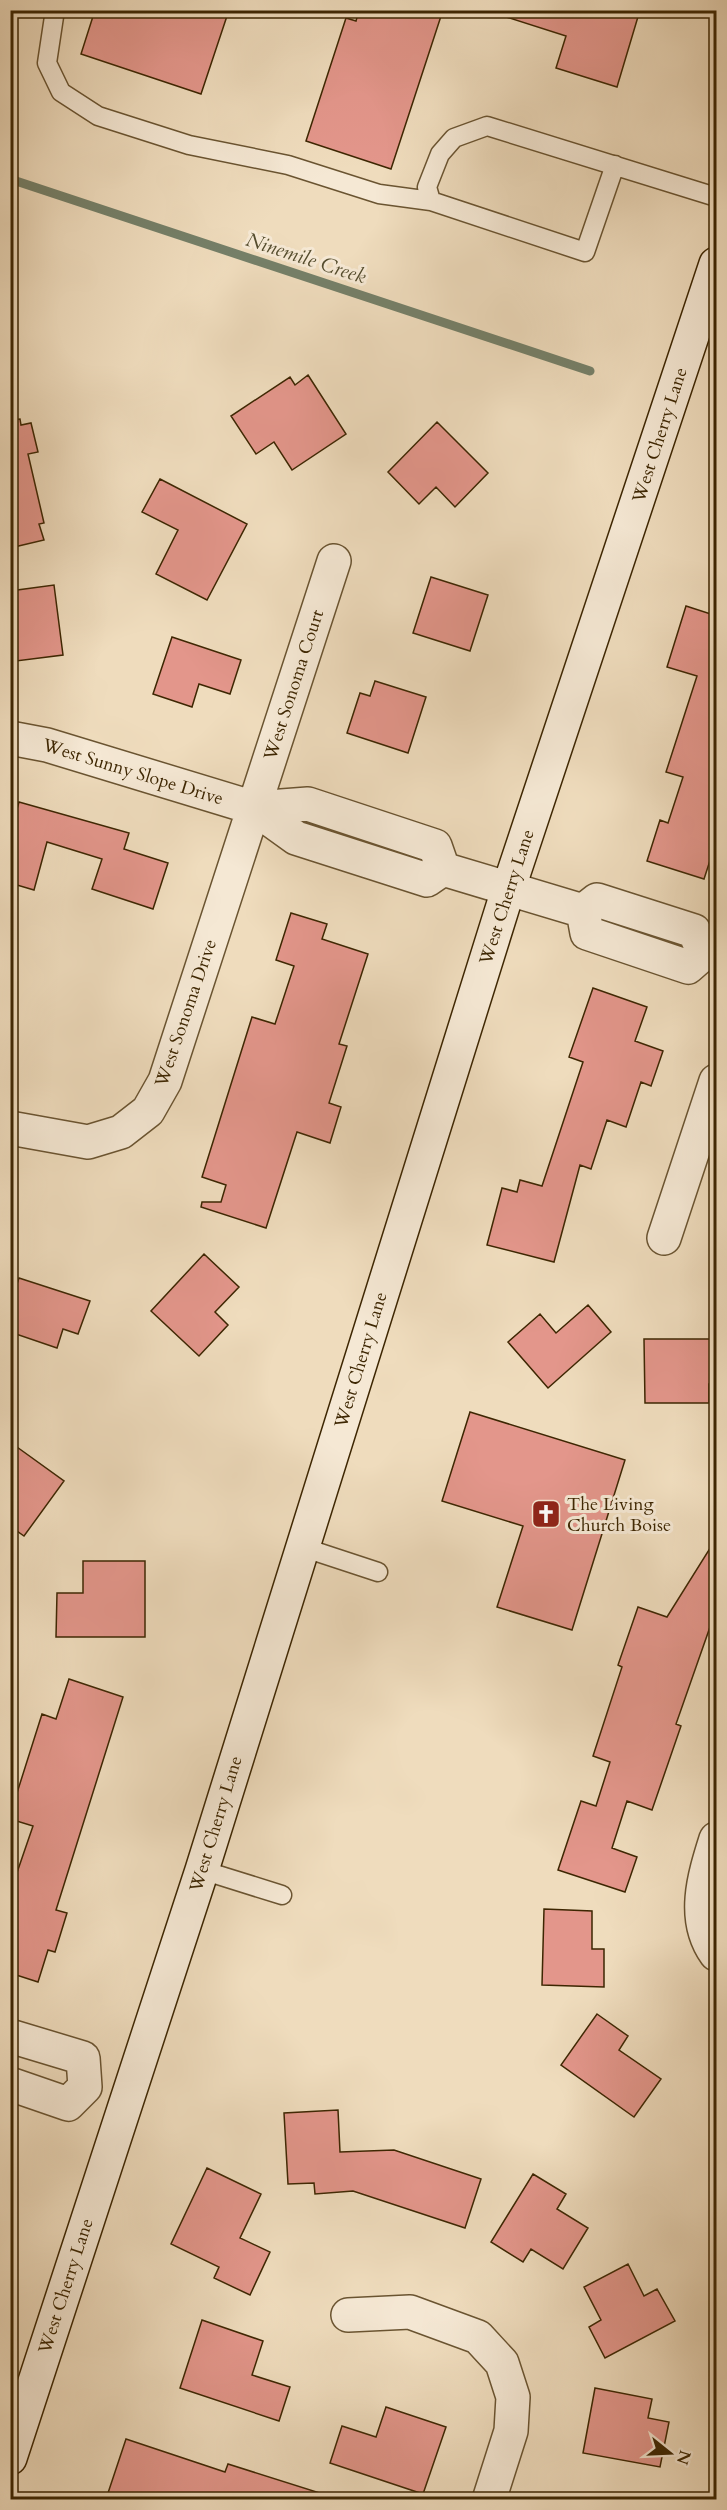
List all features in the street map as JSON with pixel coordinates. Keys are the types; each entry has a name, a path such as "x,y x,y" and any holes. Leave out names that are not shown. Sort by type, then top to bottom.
{"street":[{"name":"West Cherry Lane","path":"10,2458 202,1870 508,890 717,264"},
{"name":"West Sonoma Court","path":"254,808 334,561"},
{"name":"West Sunny Slope Drive","path":"10,738 47,745 254,808 296,838 427,880 443,869 583,911 587,933 688,967 710,955"},
{"name":"West Sonoma Drive","path":"10,1128 88,1142 121,1132 148,1111 165,1081 254,808"},
{"path":"664,1238 717,1080"},
{"path":"713,1949 702,1918 702,1894 704,1876 717,1839"},
{"path":"10,2036 83,2058 85,2087 68,2104 10,2084"},
{"path":"85,2087 127,2100"},
{"path":"348,2315 410,2312 478,2337 502,2363 513,2397 511,2431 489,2499"}],"lane":[{"path":"55,10 46,63 61,92 98,116 199,147 288,165 379,194 432,201 585,252 615,165"},
{"path":"432,201 427,187 440,154 454,138 487,126 717,197"},
{"path":"302,1547 378,1572"},
{"path":"202,1870 282,1895"}],"building":[{"path":"95,10 229,10 201,94 81,54"},
{"path":"359,10 443,10 391,169 306,141 346,18 356,21"},
{"path":"504,10 640,10 617,87 556,68 566,36 503,16"},
{"path":"308,375 346,434 292,470 274,442 256,454 231,416 290,377 295,385"},
{"path":"20,419 21,425 31,423 38,452 28,454 44,523 39,524 44,540 10,548 10,420"},
{"path":"437,422 488,473 455,507 436,487 419,504 388,472"},
{"path":"160,479 247,524 207,600 156,574 178,530 142,512"},
{"path":"431,577 488,595 470,651 413,633"},
{"path":"54,585 63,655 16,661 10,618 10,591"},
{"path":"686,606 717,616 717,839 704,879 647,861 660,820 668,823 683,777 666,772 697,676 667,667"},
{"path":"172,637 241,660 230,694 199,684 192,707 153,694"},
{"path":"375,681 426,697 408,753 347,733 360,693 370,696"},
{"path":"19,802 129,833 124,849 168,863 153,909 92,889 102,859 47,842 34,890 10,883 10,834"},
{"path":"291,913 327,924 322,939 368,954 339,1044 347,1046 329,1103 341,1107 330,1143 297,1132 266,1228 201,1207 202,1202 221,1202 226,1185 202,1177 252,1017 275,1024 294,966 276,960"},
{"path":"593,988 647,1007 635,1041 663,1051 651,1086 641,1082 626,1127 607,1120 591,1169 580,1165 554,1262 487,1245 502,1188 517,1192 520,1180 542,1186 583,1062 569,1057"},
{"path":"204,1254 239,1287 215,1312 228,1325 199,1356 151,1311"},
{"path":"19,1278 90,1301 78,1334 63,1329 57,1348 10,1332 10,1305"},
{"path":"588,1305 611,1332 548,1388 508,1342 540,1314 556,1333"},
{"path":"644,1339 717,1339 717,1384 709,1384 709,1403 645,1403"},
{"name":"The Living Church Boise","path":"470,1412 625,1460 572,1630 497,1607 523,1526 442,1501"},
{"path":"10,1442 64,1481 24,1536 10,1526"},
{"path":"717,1537 717,1607 676,1724 681,1726 652,1810 627,1801 612,1848 637,1857 625,1892 558,1870 581,1801 596,1806 610,1762 593,1756 622,1667 618,1665 638,1607 667,1617"},
{"path":"83,1561 145,1561 145,1637 56,1637 57,1593 83,1593"},
{"path":"69,1679 123,1697 56,1910 67,1913 55,1952 48,1950 38,1982 10,1973 10,1893 33,1826 10,1819 10,1815 42,1714 56,1719"},
{"path":"544,1909 592,1911 592,1949 604,1949 604,1987 542,1985"},
{"path":"597,2014 628,2036 619,2050 661,2079 634,2117 561,2065"},
{"path":"338,2110 340,2152 394,2150 481,2179 465,2228 353,2191 315,2194 314,2183 288,2184 284,2113"},
{"path":"207,2168 261,2194 240,2238 270,2252 250,2295 214,2278 219,2267 171,2244"},
{"path":"533,2174 566,2194 557,2209 588,2228 563,2269 531,2249 523,2262 491,2242"},
{"path":"628,2264 644,2296 657,2289 675,2321 605,2358 589,2327 601,2320 584,2287"},
{"path":"202,2320 263,2341 252,2375 290,2387 279,2421 180,2388"},
{"path":"595,2388 652,2399 648,2418 669,2422 660,2467 583,2453"},
{"path":"386,2407 446,2427 423,2494 330,2463 342,2426 376,2437"},
{"path":"126,2439 225,2472 228,2464 323,2494 323,2499 106,2499"}],"waterway":[{"name":"Ninemile Creek","path":"10,179 590,371"}],"place":[{"name":"The Living Church Boise","path":"546,1514"}]}
